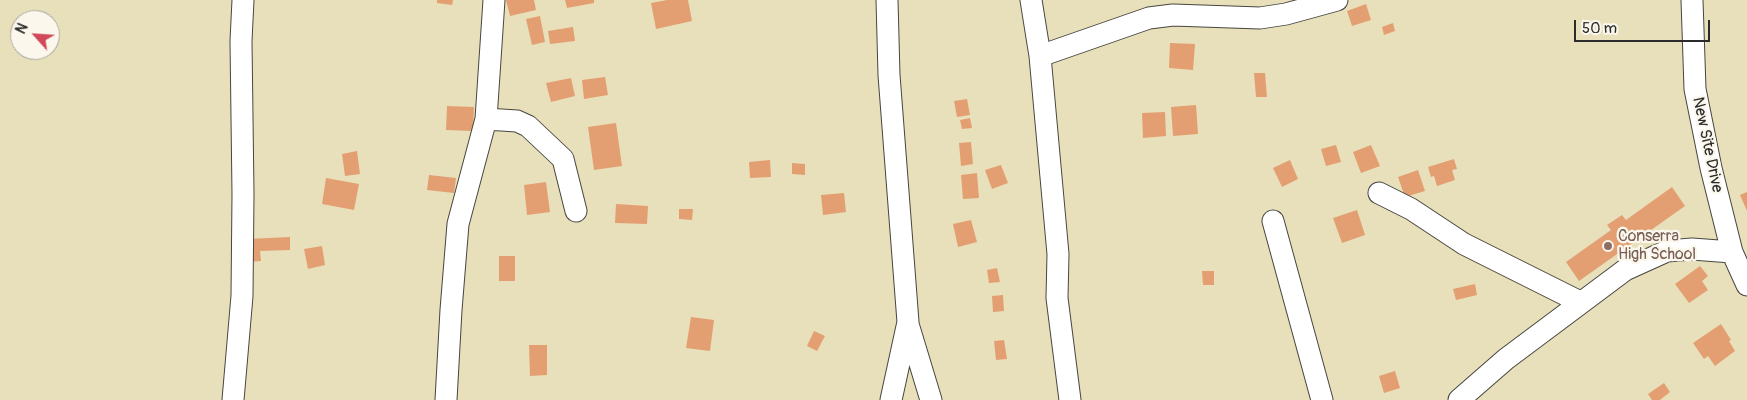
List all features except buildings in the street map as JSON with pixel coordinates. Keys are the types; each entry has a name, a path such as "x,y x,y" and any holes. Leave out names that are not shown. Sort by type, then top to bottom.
{"street":[{"path":"233,400 242,296 241,41 243,0"},
{"path":"446,400 458,224 486,119 494,0"},
{"path":"887,0 889,75 908,322 931,400"},
{"path":"1031,0 1040,56 1058,254 1057,298 1070,400"},
{"path":"1040,56 1149,18 1172,15 1260,18 1286,14 1337,0"},
{"name":"New Site Drive","path":"1692,0 1695,89 1711,168 1732,252 1747,285"},
{"path":"486,119 517,121 528,126 563,159 576,211"},
{"path":"1380,193 1411,209 1464,244 1580,302"},
{"path":"1273,221 1322,400"},
{"path":"1460,400 1506,360 1580,302 1625,270 1667,251 1692,249 1732,252"},
{"path":"891,400 908,322"}],"place":[{"name":"Conserra High School","path":"1608,246"}]}
